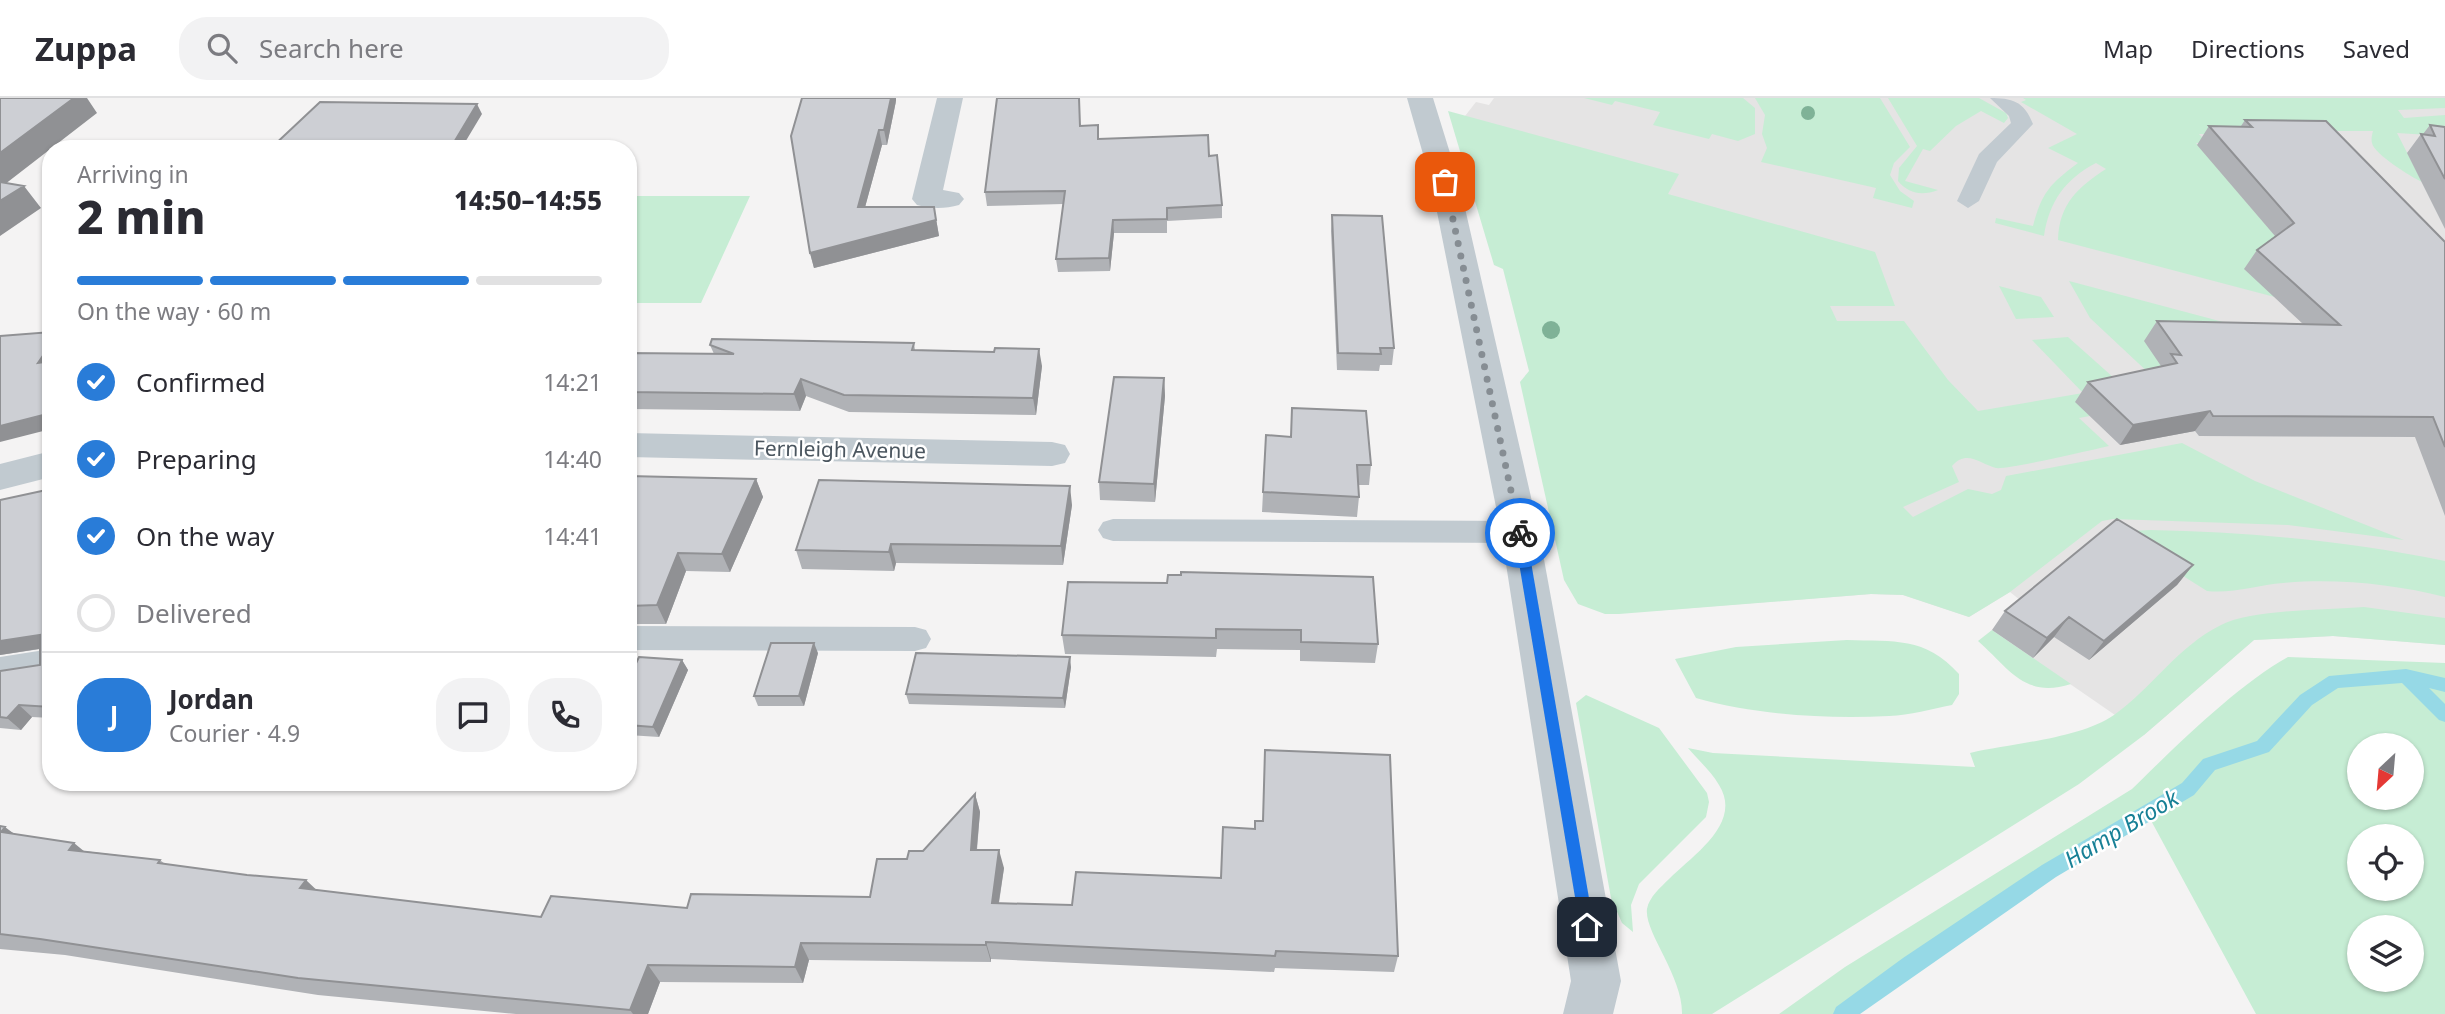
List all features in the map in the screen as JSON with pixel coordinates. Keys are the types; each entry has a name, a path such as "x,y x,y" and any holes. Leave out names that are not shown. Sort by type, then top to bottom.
{"street":[{"path":"926,200 950,98"},
{"path":"1420,98 1445,182 1520,532 1596,981 1594,999 1588,1014"},
{"name":"Fernleigh Avenue","path":"637,445 1052,454"},
{"path":"0,477 42,466"}],"lane":[{"path":"1968,201 1987,159 2022,124 2018,113 2000,98"},
{"path":"1113,530 1520,532"},
{"path":"637,638 915,639"},
{"path":"0,670 42,663"}],"shaded area":[{"path":"1494,98 2445,98 2445,645 2333,636 2254,640 2144,735 1992,630 2025,604 2010,592 1969,617 1903,595 1871,594 1653,611 1465,116 1476,102 1489,105"}],"green space":[{"path":"1584,98 1743,98 1755,108 1755,134 1738,141 1712,134 1709,139 1653,125 1660,112 1615,101 1612,105"},
{"path":"1755,98 1880,98 1910,147 1894,163 1890,175 1900,191 1914,201 1912,208 1873,198 1876,188 1761,162 1767,148 1762,134 1765,115"},
{"path":"1888,98 1979,98 2006,113 2008,118 2004,123 1981,111 1956,126 1930,151 1923,149 1905,181 1938,190 1916,193 1898,181 1899,168 1917,146"},
{"path":"2023,98 2445,98 2445,108 2398,110 2404,118 2445,115 2445,136 2397,133 2422,182 2374,148 2373,131 2314,131 2349,143 2353,150 2232,134 2199,134 2207,143 2196,143 2283,245 2298,303 2058,240 2066,206 2079,190 2106,169 2096,163 2076,176 2060,193 2050,212 2044,236 1995,223 1996,218 2033,226 2048,190 2078,163 2048,148 2077,134 2021,102 2026,100"},
{"path":"1448,111 1679,174 1668,194 1875,252 1895,306 1830,306 1837,321 1904,321 1948,380 1978,411 2083,393 2032,340 2068,337 2123,386 2169,435 2140,441 2096,397 2077,403 2090,416 2079,418 2109,446 2003,468 1974,459 1963,459 1952,466 1959,482 1903,507 1913,517 1968,489 1992,494 2001,490 2006,476 2182,443 2255,481 2404,540 2288,525 2113,519 2102,521 2010,592 1969,617 1903,595 1871,594 1619,614 1605,614 1578,604 1564,580 1520,382 1529,371 1503,269 1494,265"},
{"path":"637,196 750,196 701,303 637,303"},
{"path":"2069,281 2291,340 2145,341 2167,375 2153,377 2090,318"},
{"path":"1999,286 2041,297 2054,317 2016,319"},
{"path":"2150,530 2298,539 2445,561 2445,597 2385,586 2323,581 2207,591 2113,532"},
{"path":"2364,607 2445,618 2445,645 2333,636 2254,640 2144,735 2079,784 1712,1014 1682,1014 1677,985 1651,930 1647,909 1659,889 1712,837 1725,812 1725,799 1719,785 1688,748 1713,753 1975,767 1970,753 2083,730 2114,715 2191,644 2221,625 2270,613"},
{"path":"1992,630 2071,684 2055,688 2041,687 2019,678 1978,641"},
{"path":"1847,640 1908,644 1934,653 1959,674 1959,694 1952,705 1897,715 1841,717 1767,712 1696,698 1675,659 1736,647"},
{"path":"2288,657 2445,663 2445,1014 2256,1014 2148,815 2049,871 1843,1014 1779,1014 1845,967 2132,789 2207,718 2248,684"},
{"path":"1586,695 1659,728 1707,793 1709,802 1706,817 1639,884 1631,905 1633,932 1622,923 1611,898 1576,703"}],"building":[{"path":"0,98 74,98 0,153"},
{"path":"802,98 891,98 884,130 879,130 858,207 934,207 936,220 810,253 791,136"},
{"path":"997,98 1079,98 1080,126 1098,125 1098,139 1208,135 1209,156 1217,155 1222,205 1167,208 1167,219 1113,220 1109,258 1056,259 1065,191 985,192"},
{"path":"320,102 477,104 455,140 280,140"},
{"path":"2245,120 2326,121 2445,242 2445,447 2433,417 2213,416 2210,411 2133,425 2088,382 2177,363 2171,354 2181,355 2157,321 2340,325 2257,250 2294,223 2209,126 2252,127"},
{"path":"2430,125 2445,127 2445,179 2421,134 2435,136"},
{"path":"0,182 24,186 0,201"},
{"path":"1332,215 1382,216 1394,348 1380,348 1381,354 1338,353"},
{"path":"42,333 42,357 38,363 42,362 42,415 0,426 0,336"},
{"path":"712,339 914,343 912,350 994,352 995,348 1039,349 1033,398 844,395 801,379 794,394 637,392 637,353 734,354 710,345"},
{"path":"1114,377 1164,378 1154,484 1099,482"},
{"path":"1292,408 1366,411 1371,465 1357,465 1359,497 1263,492 1266,435 1291,437"},
{"path":"637,476 756,479 722,554 678,553 657,605 637,606"},
{"path":"819,480 1070,486 1061,546 891,544 889,552 796,550"},
{"path":"42,491 42,706 19,705 7,718 0,717 0,671 40,665 40,635 0,641 0,500"},
{"path":"2117,519 2193,565 2104,641 2069,617 2047,638 2005,611"},
{"path":"1181,572 1373,577 1378,644 1301,642 1301,630 1216,629 1216,638 1062,635 1068,582 1167,583 1168,575 1181,575"},
{"path":"771,643 814,643 799,696 754,696"},
{"path":"916,653 1070,657 1063,698 906,694"},
{"path":"639,657 682,660 653,727 637,726"},
{"path":"1265,750 1390,755 1398,956 1276,951 1275,956 986,942 986,945 801,943 795,967 648,965 630,1010 298,978 0,934 0,826 5,827 1,832 74,843 69,850 160,860 158,863 247,875 306,880 300,888 541,917 551,896 687,908 691,894 870,897 877,859 907,859 909,851 923,851 975,794 971,850 999,850 992,903 1072,905 1076,872 1221,878 1223,827 1255,829 1255,821 1263,821"}],"waterway":[{"name":"Hamp Brook","path":"1843,1014 2049,871 2188,789 2209,764 2263,747 2306,700 2335,681 2406,676 2445,685"},
{"path":"2407,677 2445,715"}],"way so far":[{"path":"1445,182 1520,533"}],"route":[{"path":"1520,533 1587,927"}]}
